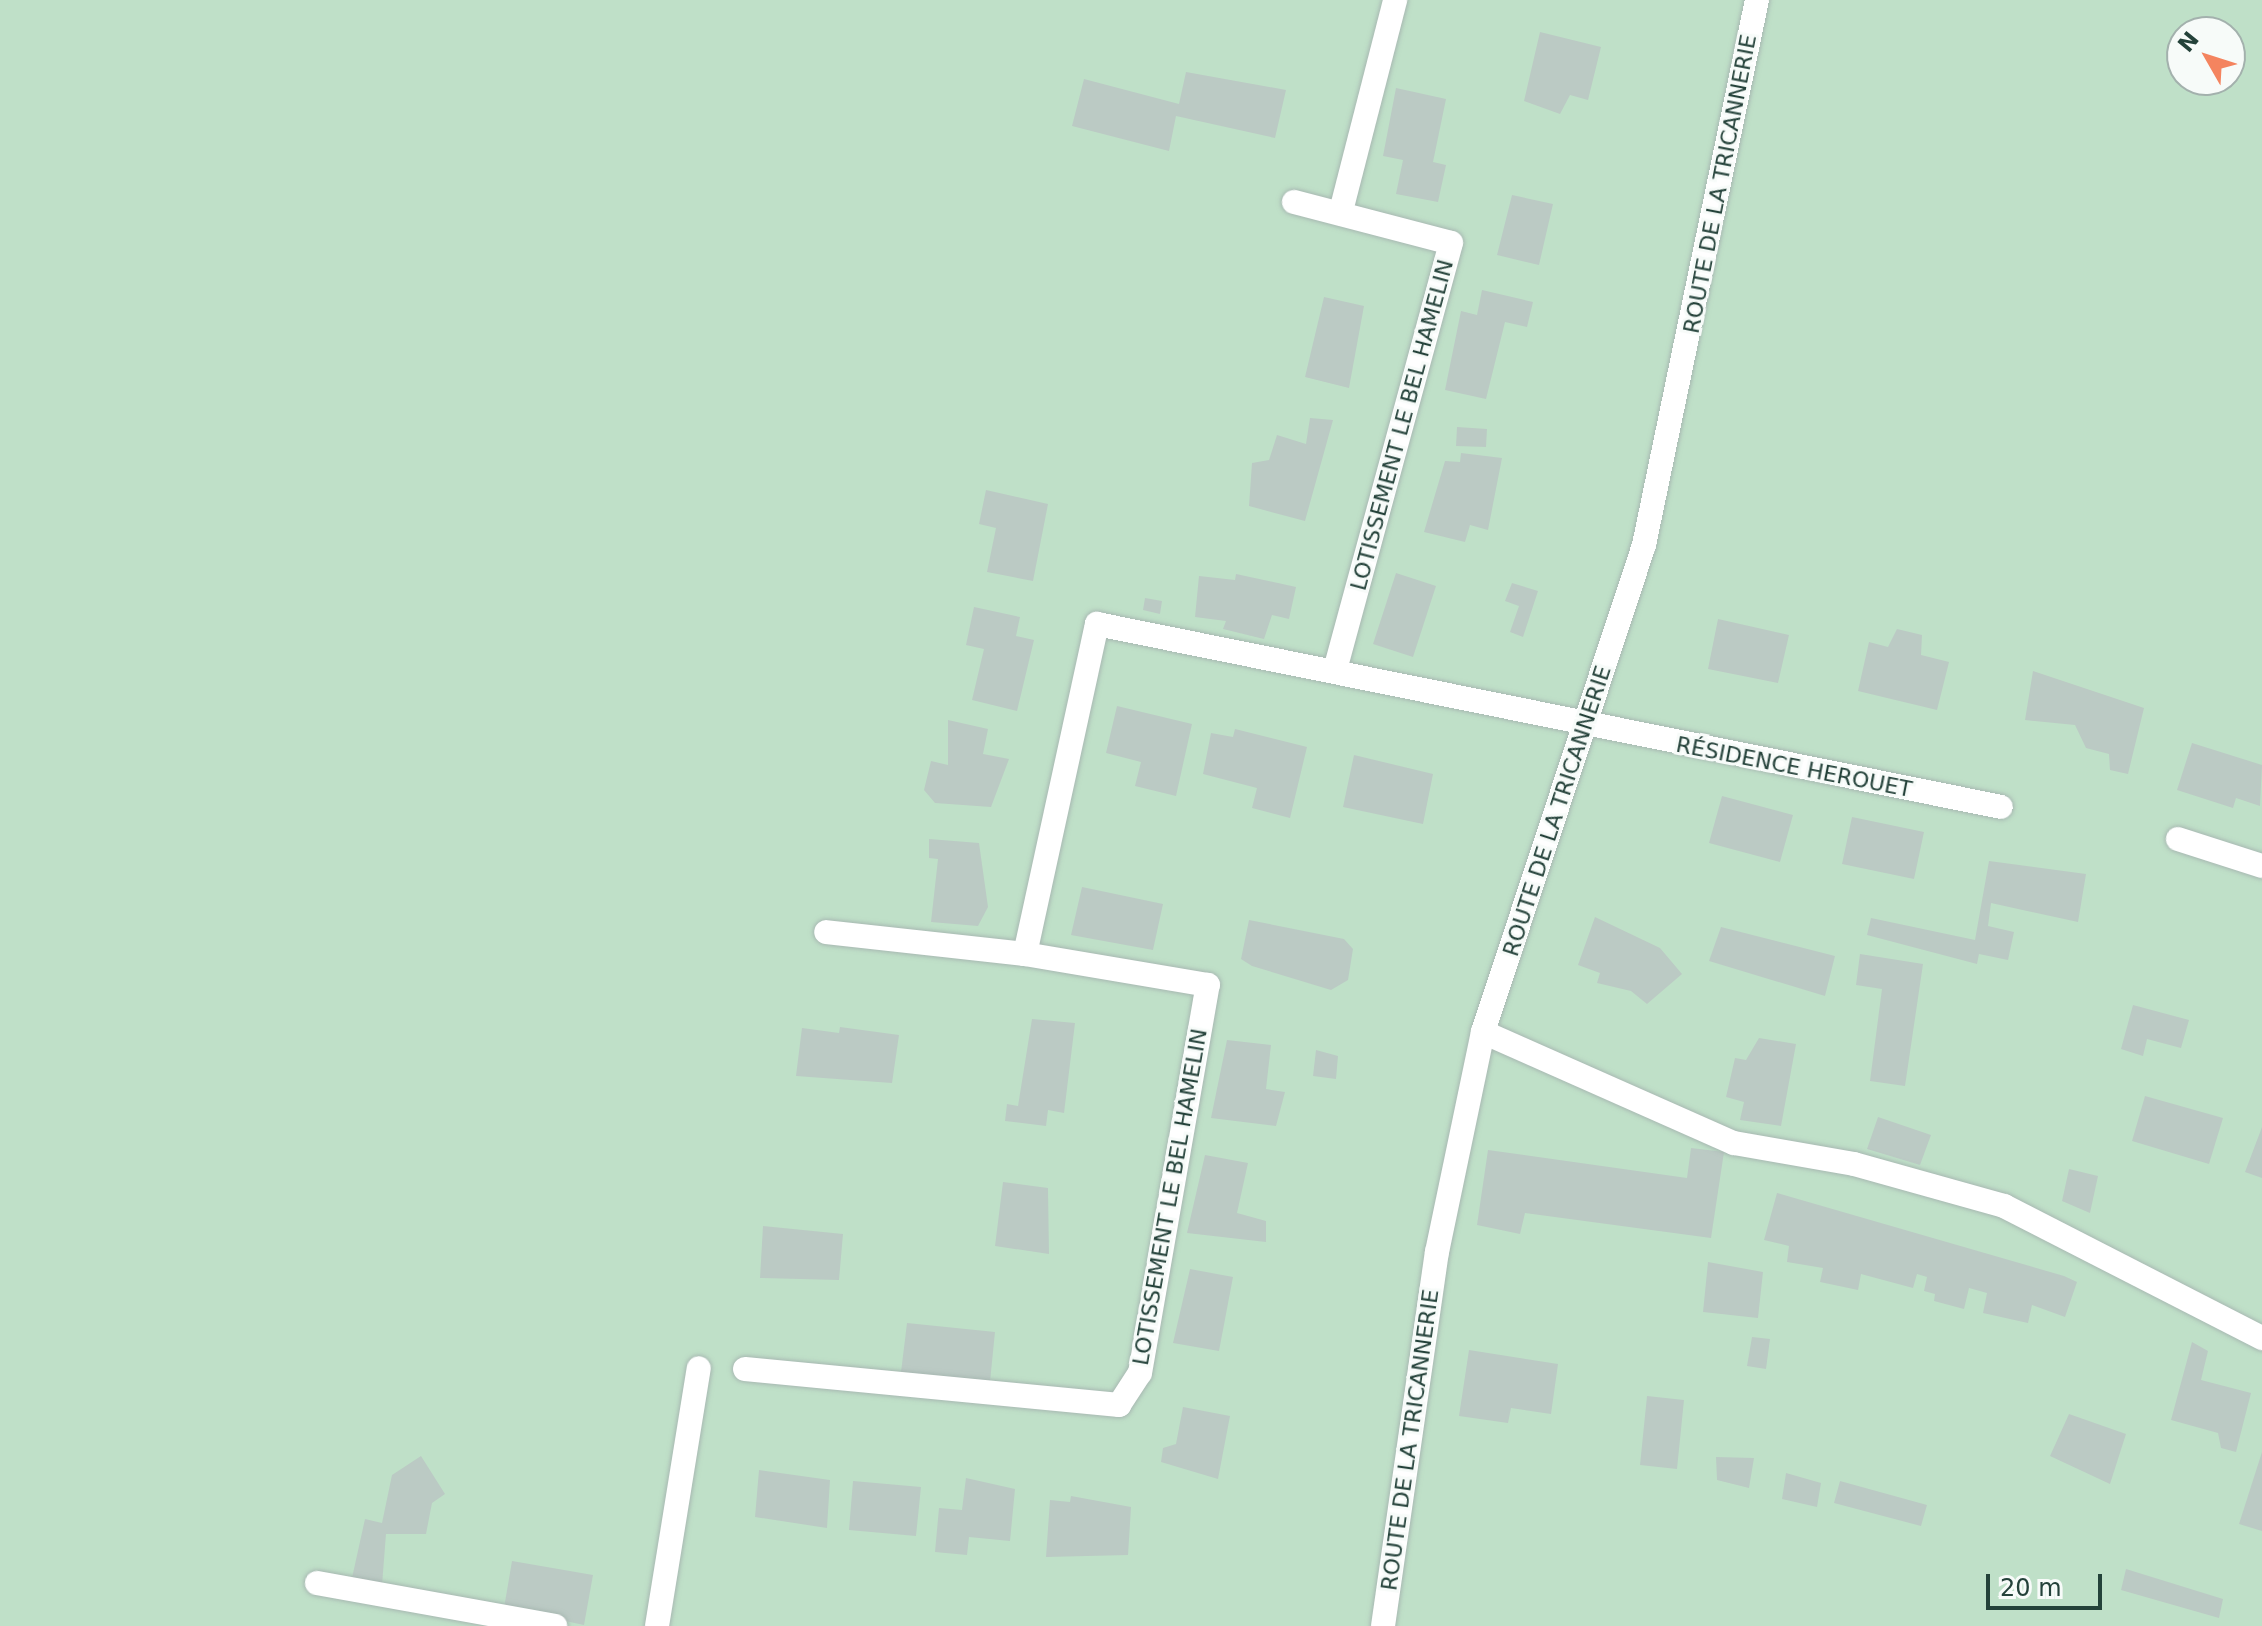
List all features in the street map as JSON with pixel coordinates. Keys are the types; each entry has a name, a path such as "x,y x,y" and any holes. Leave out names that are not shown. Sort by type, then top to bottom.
{"street":[{"path":"1341,211 1395,0"},
{"name":"ROUTE DE LA TRICANNERIE","path":"1383,1626 1437,1252 1483,1032 1587,726 1644,545 1757,0"},
{"name":"LOTISSEMENT LE BEL HAMELIN","path":"1294,202 1341,211 1451,243 1335,671"},
{"path":"1025,954 1097,624 1335,671 1587,726"},
{"name":"RÉSIDENCE HEROUET","path":"1587,726 2001,807"},
{"path":"2178,839 2262,866"},
{"name":"LOTISSEMENT LE BEL HAMELIN","path":"745,1369 1119,1405 1140,1373 1208,985 1025,954 826,932"},
{"path":"1483,1032 1734,1143 1854,1164 2004,1206 2262,1338"},
{"path":"657,1626 699,1368"},
{"path":"317,1583 555,1626"}],"green space":[{"path":"0,0 2262,0 2262,1626 0,1626"}],"building":[{"path":"1540,32 1601,47 1588,100 1570,95 1560,114 1524,101"},
{"path":"1186,72 1286,90 1275,138 1176,116 1169,151 1072,126 1084,79 1179,104"},
{"path":"1396,88 1446,99 1433,162 1446,165 1438,202 1396,194 1403,160 1383,156"},
{"path":"1512,195 1553,204 1539,265 1497,255"},
{"path":"1482,290 1533,302 1527,327 1505,322 1486,399 1445,390 1461,311 1477,315"},
{"path":"1324,297 1364,306 1349,388 1305,377"},
{"path":"1310,418 1333,420 1305,521 1249,506 1252,463 1269,460 1277,435 1306,444"},
{"path":"1457,427 1487,429 1486,447 1456,446"},
{"path":"1461,453 1502,458 1488,530 1470,525 1465,542 1424,532 1445,461 1460,462"},
{"path":"986,490 1048,504 1033,581 987,572 996,528 979,524"},
{"path":"1396,573 1436,586 1413,657 1373,644"},
{"path":"1236,574 1296,587 1289,619 1272,615 1264,639 1223,629 1226,621 1195,617 1199,576 1235,580"},
{"path":"1512,583 1538,591 1523,637 1510,632 1519,606 1505,601"},
{"path":"1145,598 1162,601 1160,614 1143,610"},
{"path":"974,607 1020,617 1016,636 1034,640 1017,711 972,700 984,649 966,645"},
{"path":"1718,619 1789,635 1778,683 1708,669"},
{"path":"1897,629 1922,635 1921,655 1949,662 1937,710 1858,691 1869,642 1888,647"},
{"path":"2033,671 2144,708 2128,774 2110,770 2109,754 2086,748 2075,725 2025,720"},
{"path":"1117,706 1192,724 1176,796 1135,786 1141,762 1106,753"},
{"path":"948,720 988,729 983,754 1009,759 991,807 935,803 924,790 931,761 948,765"},
{"path":"1235,729 1307,747 1290,818 1252,808 1257,788 1203,774 1211,733 1233,737"},
{"path":"2192,743 2262,765 2260,806 2236,798 2233,808 2177,790"},
{"path":"1354,755 1433,774 1423,824 1343,807"},
{"path":"1722,796 1793,815 1780,862 1709,843"},
{"path":"1852,817 1924,832 1914,879 1842,864"},
{"path":"929,839 979,843 988,907 978,926 931,922 938,859 929,858"},
{"path":"1989,861 2086,874 2078,922 1991,903 1988,926 2014,932 2008,960 1979,954 1977,964 1867,935 1871,918 1975,940"},
{"path":"1082,887 1163,904 1153,950 1071,935"},
{"path":"1595,917 1660,948 1682,974 1647,1004 1631,991 1597,983 1600,973 1578,965"},
{"path":"1249,920 1344,939 1353,949 1348,980 1331,990 1252,966 1241,959"},
{"path":"1721,927 1835,956 1825,996 1709,961"},
{"path":"1860,954 1923,964 1905,1086 1870,1081 1882,989 1856,985"},
{"path":"2133,1005 2189,1020 2181,1048 2147,1039 2143,1056 2121,1049"},
{"path":"1032,1019 1075,1023 1064,1113 1048,1110 1046,1126 1005,1121 1007,1104 1018,1106"},
{"path":"840,1027 899,1035 892,1083 796,1076 802,1028 839,1033"},
{"path":"1759,1038 1796,1044 1781,1126 1740,1120 1744,1102 1726,1097 1735,1058 1746,1060"},
{"path":"1227,1040 1271,1045 1266,1089 1285,1092 1276,1126 1211,1118"},
{"path":"1316,1050 1338,1056 1336,1079 1313,1076"},
{"path":"2145,1096 2223,1118 2209,1164 2132,1141"},
{"path":"1878,1117 1931,1135 1920,1165 1867,1149"},
{"path":"2262,1127 2262,1178 2245,1172"},
{"path":"1691,1148 1724,1152 1711,1238 1525,1213 1520,1234 1477,1225 1488,1150 1687,1178"},
{"path":"1205,1155 1248,1163 1237,1213 1266,1221 1266,1242 1187,1233"},
{"path":"2069,1169 2098,1176 2090,1213 2062,1201"},
{"path":"1003,1182 1048,1188 1049,1254 995,1246"},
{"path":"1777,1193 2064,1276 2077,1282 2065,1317 2032,1305 2028,1323 1983,1313 1987,1293 1969,1288 1964,1309 1934,1301 1935,1294 1924,1291 1927,1277 1917,1274 1913,1288 1861,1274 1858,1290 1820,1282 1823,1268 1787,1262 1789,1246 1764,1240"},
{"path":"763,1226 843,1234 839,1280 760,1278"},
{"path":"1708,1262 1763,1272 1758,1318 1703,1312"},
{"path":"1190,1269 1233,1277 1219,1351 1173,1343"},
{"path":"907,1323 995,1332 990,1382 901,1372"},
{"path":"1752,1337 1770,1339 1766,1369 1747,1366"},
{"path":"2192,1342 2208,1351 2201,1380 2251,1393 2236,1452 2221,1448 2218,1433 2171,1420"},
{"path":"1469,1350 1558,1364 1551,1414 1511,1408 1508,1423 1459,1416"},
{"path":"1647,1396 1684,1400 1677,1469 1640,1465"},
{"path":"1183,1407 1230,1416 1218,1479 1161,1462 1163,1448 1176,1444"},
{"path":"2069,1414 2126,1434 2110,1484 2050,1456"},
{"path":"2262,1452 2262,1531 2239,1524"},
{"path":"421,1456 445,1494 432,1503 426,1534 386,1534 382,1585 352,1578 365,1519 382,1523 392,1475"},
{"path":"1716,1457 1754,1458 1749,1488 1717,1480"},
{"path":"759,1470 830,1480 827,1528 755,1517"},
{"path":"1786,1473 1821,1483 1817,1507 1782,1499"},
{"path":"966,1478 1015,1489 1010,1541 969,1537 967,1555 935,1552 939,1508 962,1510"},
{"path":"853,1481 921,1487 916,1536 849,1530"},
{"path":"1840,1481 1927,1505 1921,1526 1834,1503"},
{"path":"1071,1496 1131,1507 1128,1555 1046,1557 1050,1500 1070,1502"},
{"path":"512,1561 593,1575 584,1625 504,1608"},
{"path":"2126,1569 2223,1599 2219,1618 2121,1590"}]}
